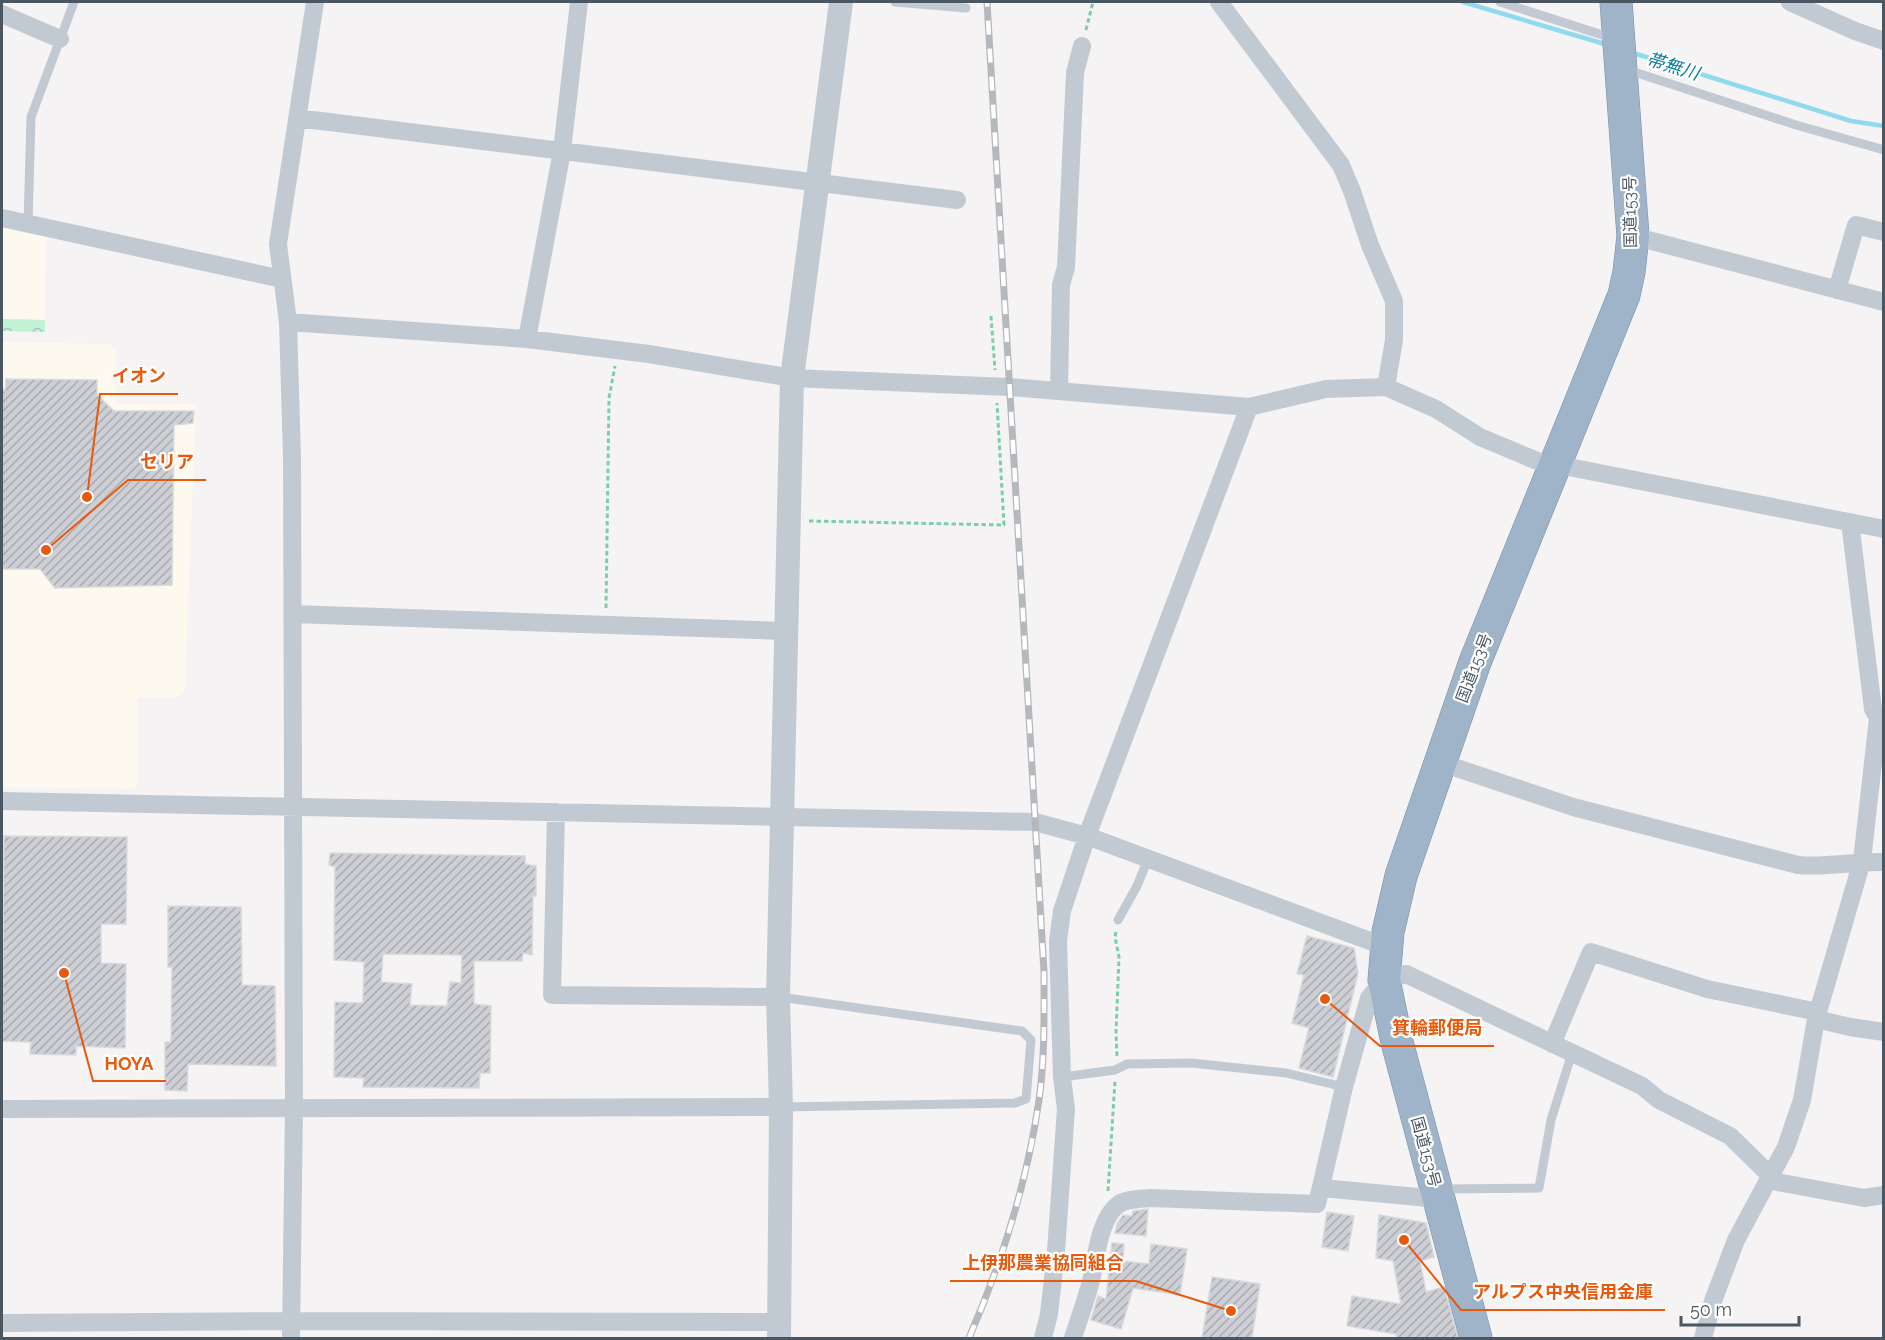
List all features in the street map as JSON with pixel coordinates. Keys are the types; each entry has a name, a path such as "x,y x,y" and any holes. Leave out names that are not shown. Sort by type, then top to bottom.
{"highway":[{"name":"国道153号","path":"1476,1338 1396,1042 1384,980 1386,946 1401,876 1474,662 1624,296 1633,236 1616,2"}],"street":[{"path":"291,1330 294,1107 292,458 288,322 278,244 315,2"},
{"path":"527,339 562,150 579,2"},
{"path":"2,1323 291,1330 779,1330 781,1107 778,997 792,378 841,2"},
{"path":"1219,2 1341,165 1370,245 1394,301 1394,340 1386,387"},
{"path":"1790,2 1855,31 1884,41"},
{"path":"2,14 60,39"},
{"path":"1059,391 1061,285 1066,267 1075,73 1083,46"},
{"path":"297,118 957,200"},
{"path":"2,218 282,279"},
{"path":"1837,290 1856,225 1884,232"},
{"path":"1633,236 1884,302"},
{"path":"288,322 527,339 618,350 792,378 996,387 1249,407 1326,389 1386,387 1436,409 1480,437 1554,468 1569,467 1884,529"},
{"path":"1043,1338 1049,1314 1056,1251 1066,1109 1062,1077 1058,941 1062,911 1087,837 1249,407"},
{"path":"1703,1338 1713,1300 1736,1240 1786,1147 1802,1100 1817,1016 1862,861 1881,718 1873,709 1850,522"},
{"path":"293,614 786,631"},
{"path":"1439,762 1573,807 1798,865 1820,867 1862,861 1884,862"},
{"path":"2,801 1035,822 1087,837 1386,946"},
{"path":"556,812 552,995 778,997"},
{"path":"1552,1044 1592,952 1707,989 1817,1016 1850,1027 1884,1032"},
{"path":"1073,1338 1090,1282 1103,1227 1109,1214 1119,1204 1134,1199 1150,1198 1317,1204 1344,1087 1369,998 1384,980 1406,974 1642,1086 1659,1100 1730,1137 1777,1182 1864,1198 1884,1195"},
{"path":"2,1109 781,1107"},
{"path":"1322,1188 1438,1194"}],"lane":[{"path":"28,224 31,117 75,2"},
{"path":"895,2 966,8"},
{"path":"1500,2 1796,125 1884,150"},
{"path":"1118,920 1137,886 1148,859"},
{"path":"778,997 1022,1031 1030,1040 1026,1099 1015,1103 781,1107"},
{"path":"1438,1194 1539,1188 1551,1120 1572,1053"},
{"path":"1062,1077 1115,1070 1127,1064 1191,1062 1286,1073 1344,1087"}],"path":[{"path":"1083,46 1093,2"},
{"path":"789,521 1004,525 992,316"},
{"path":"606,625 609,398 618,350"}],"shaded area":[{"path":"2,228 46,237 45,320 2,319"},
{"path":"2,342 111,344 116,349 117,404 196,404 185,690 176,698 137,698 137,786 132,789 2,787"}],"green space":[{"path":"2,319 45,320 45,332 2,331"}],"building":[{"path":"6,379 97,380 97,395 114,411 194,411 193,423 174,425 172,585 55,588 40,569 2,569 2,388 5,391"},
{"path":"4,836 127,837 126,924 101,924 101,963 126,964 125,1048 76,1046 76,1055 30,1054 31,1042 2,1041"},
{"path":"330,853 525,856 525,864 536,866 532,955 523,953 522,961 474,961 474,1004 491,1006 490,1073 480,1073 479,1088 363,1087 364,1078 334,1077 335,1002 363,1003 364,962 334,960 335,867 329,865","holes":["383,954 462,955 461,983 450,982 447,1006 410,1005 412,984 381,982"]},
{"path":"168,906 241,907 242,985 275,986 276,1066 188,1064 187,1091 165,1090 165,1042 171,1042 172,967 168,967"},
{"path":"1307,936 1354,948 1358,973 1333,1077 1299,1068 1309,1028 1292,1023 1304,975 1297,974"},
{"path":"1148,1209 1146,1236 1115,1233 1117,1224 1123,1215 1132,1216 1133,1211"},
{"path":"1327,1212 1354,1216 1348,1251 1322,1247"},
{"path":"1379,1215 1426,1223 1434,1257 1420,1261 1426,1292 1444,1287 1458,1338 1397,1338 1396,1334 1347,1326 1352,1296 1401,1304 1393,1261 1376,1258"},
{"path":"1112,1243 1124,1244 1123,1261 1149,1264 1151,1244 1187,1249 1180,1295 1133,1288 1121,1329 1091,1320 1098,1296 1106,1299"},
{"path":"1212,1277 1260,1284 1252,1338 1202,1338"}],"waterway":[{"name":"帯無川","path":"1463,2 1608,45"},
{"name":"帯無川","path":"1630,52 1851,121 1884,126"}],"railway":[{"path":"969,1338 1012,1222 1028,1162 1041,1084 1044,1020 1044,972 987,2"}],"place":[{"name":"イオン","path":"87,497"},
{"name":"セリア","path":"46,550"},
{"name":"HOYA","path":"64,973"},
{"name":"箕輪郵便局","path":"1325,999"},
{"name":"アルプス中央信用金庫","path":"1404,1240"},
{"name":"上伊那農業協同組合","path":"1231,1311"}]}
